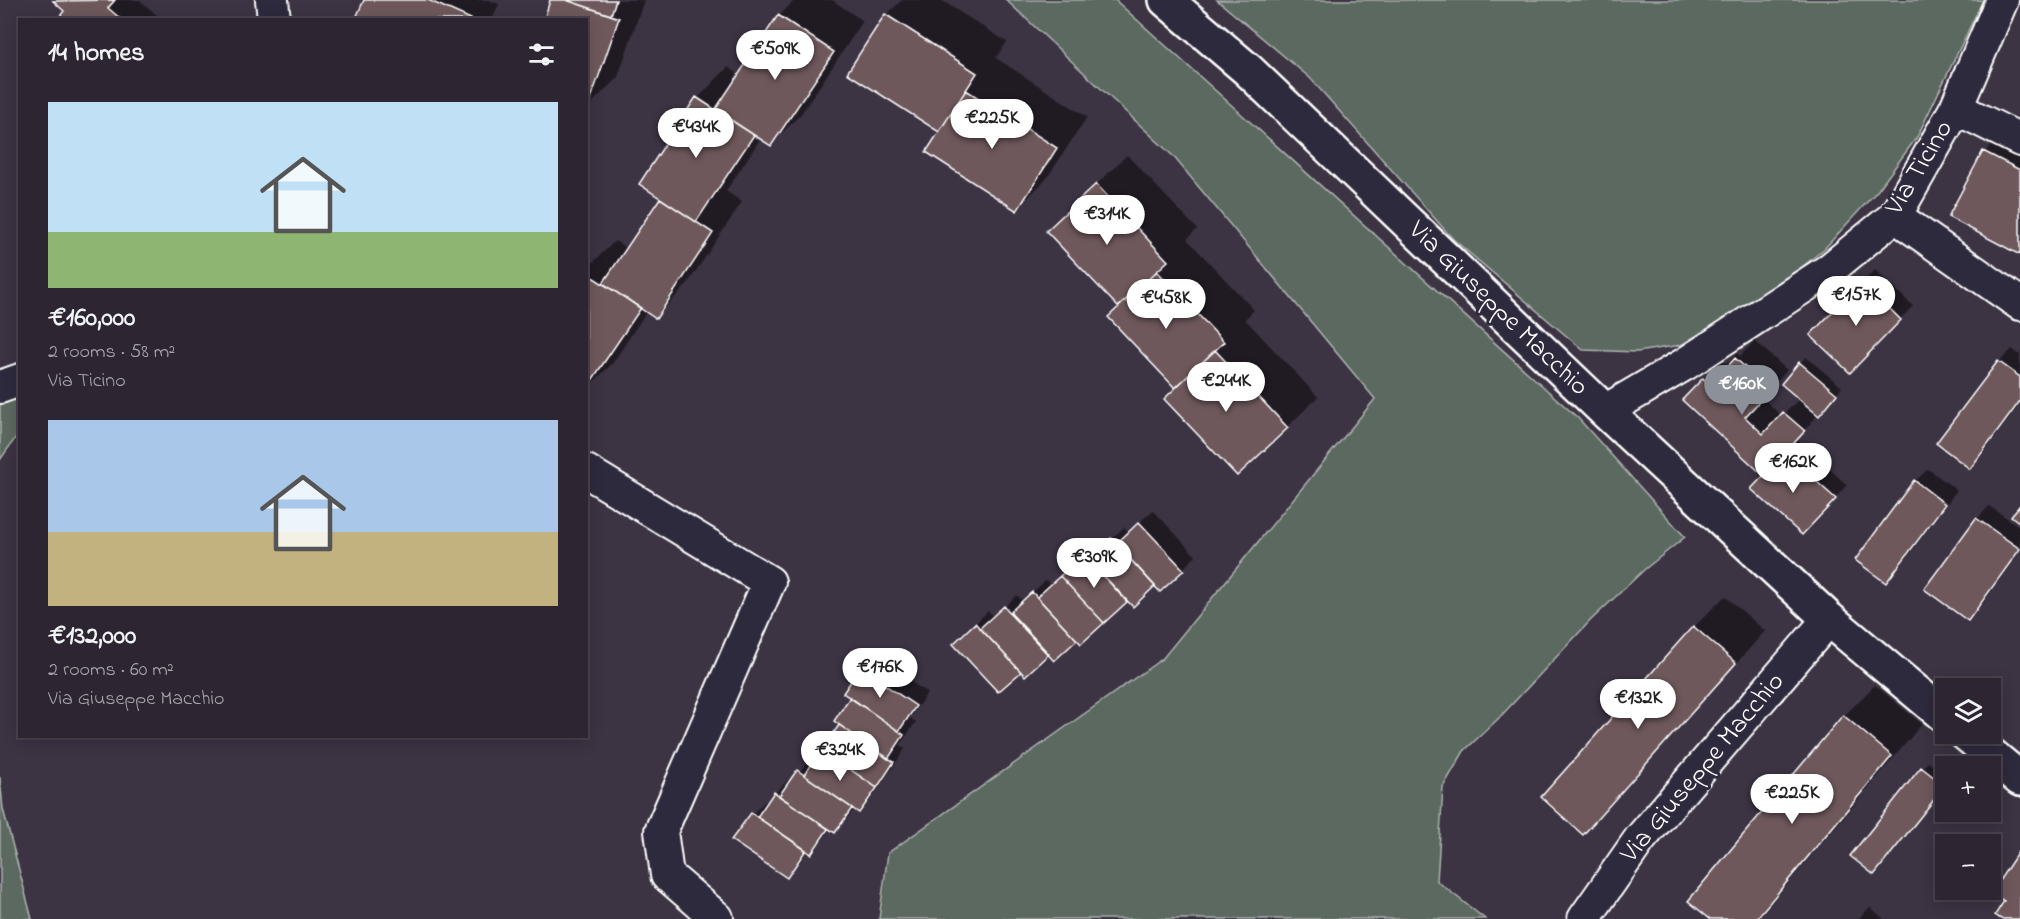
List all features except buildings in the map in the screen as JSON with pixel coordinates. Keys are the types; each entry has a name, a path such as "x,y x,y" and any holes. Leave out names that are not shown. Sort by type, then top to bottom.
{"street":[{"path":"272,0 274,18"},
{"name":"Via Giuseppe Macchio","path":"1166,0 1248,70 1605,411 1829,619 1935,708"},
{"name":"Via Ticino","path":"1605,411 1685,364 1829,270 1895,216 1956,108 2002,0"},
{"path":"1956,108 2020,140"},
{"path":"1895,216 2020,304"},
{"path":"0,387 18,381"},
{"path":"588,472 769,582 661,831 667,874 717,918"},
{"name":"Via Giuseppe Macchio","path":"1592,916 1640,839 1829,619"},
{"path":"1978,744 2020,779"}],"shaded area":[{"path":"1006,0 1115,0 1578,418 1685,537 1645,569 1591,620 1499,718 1464,751 1443,787 1437,881 1485,919 879,919 888,853 1163,658 1375,399 1173,156"},
{"path":"1217,0 1983,0 1917,137 1878,190 1825,248 1778,287 1681,345 1637,352 1583,350 1453,239 1310,78"},
{"path":"18,389 18,434 0,460 0,399"},
{"path":"0,777 3,809 32,919 0,919"}]}
